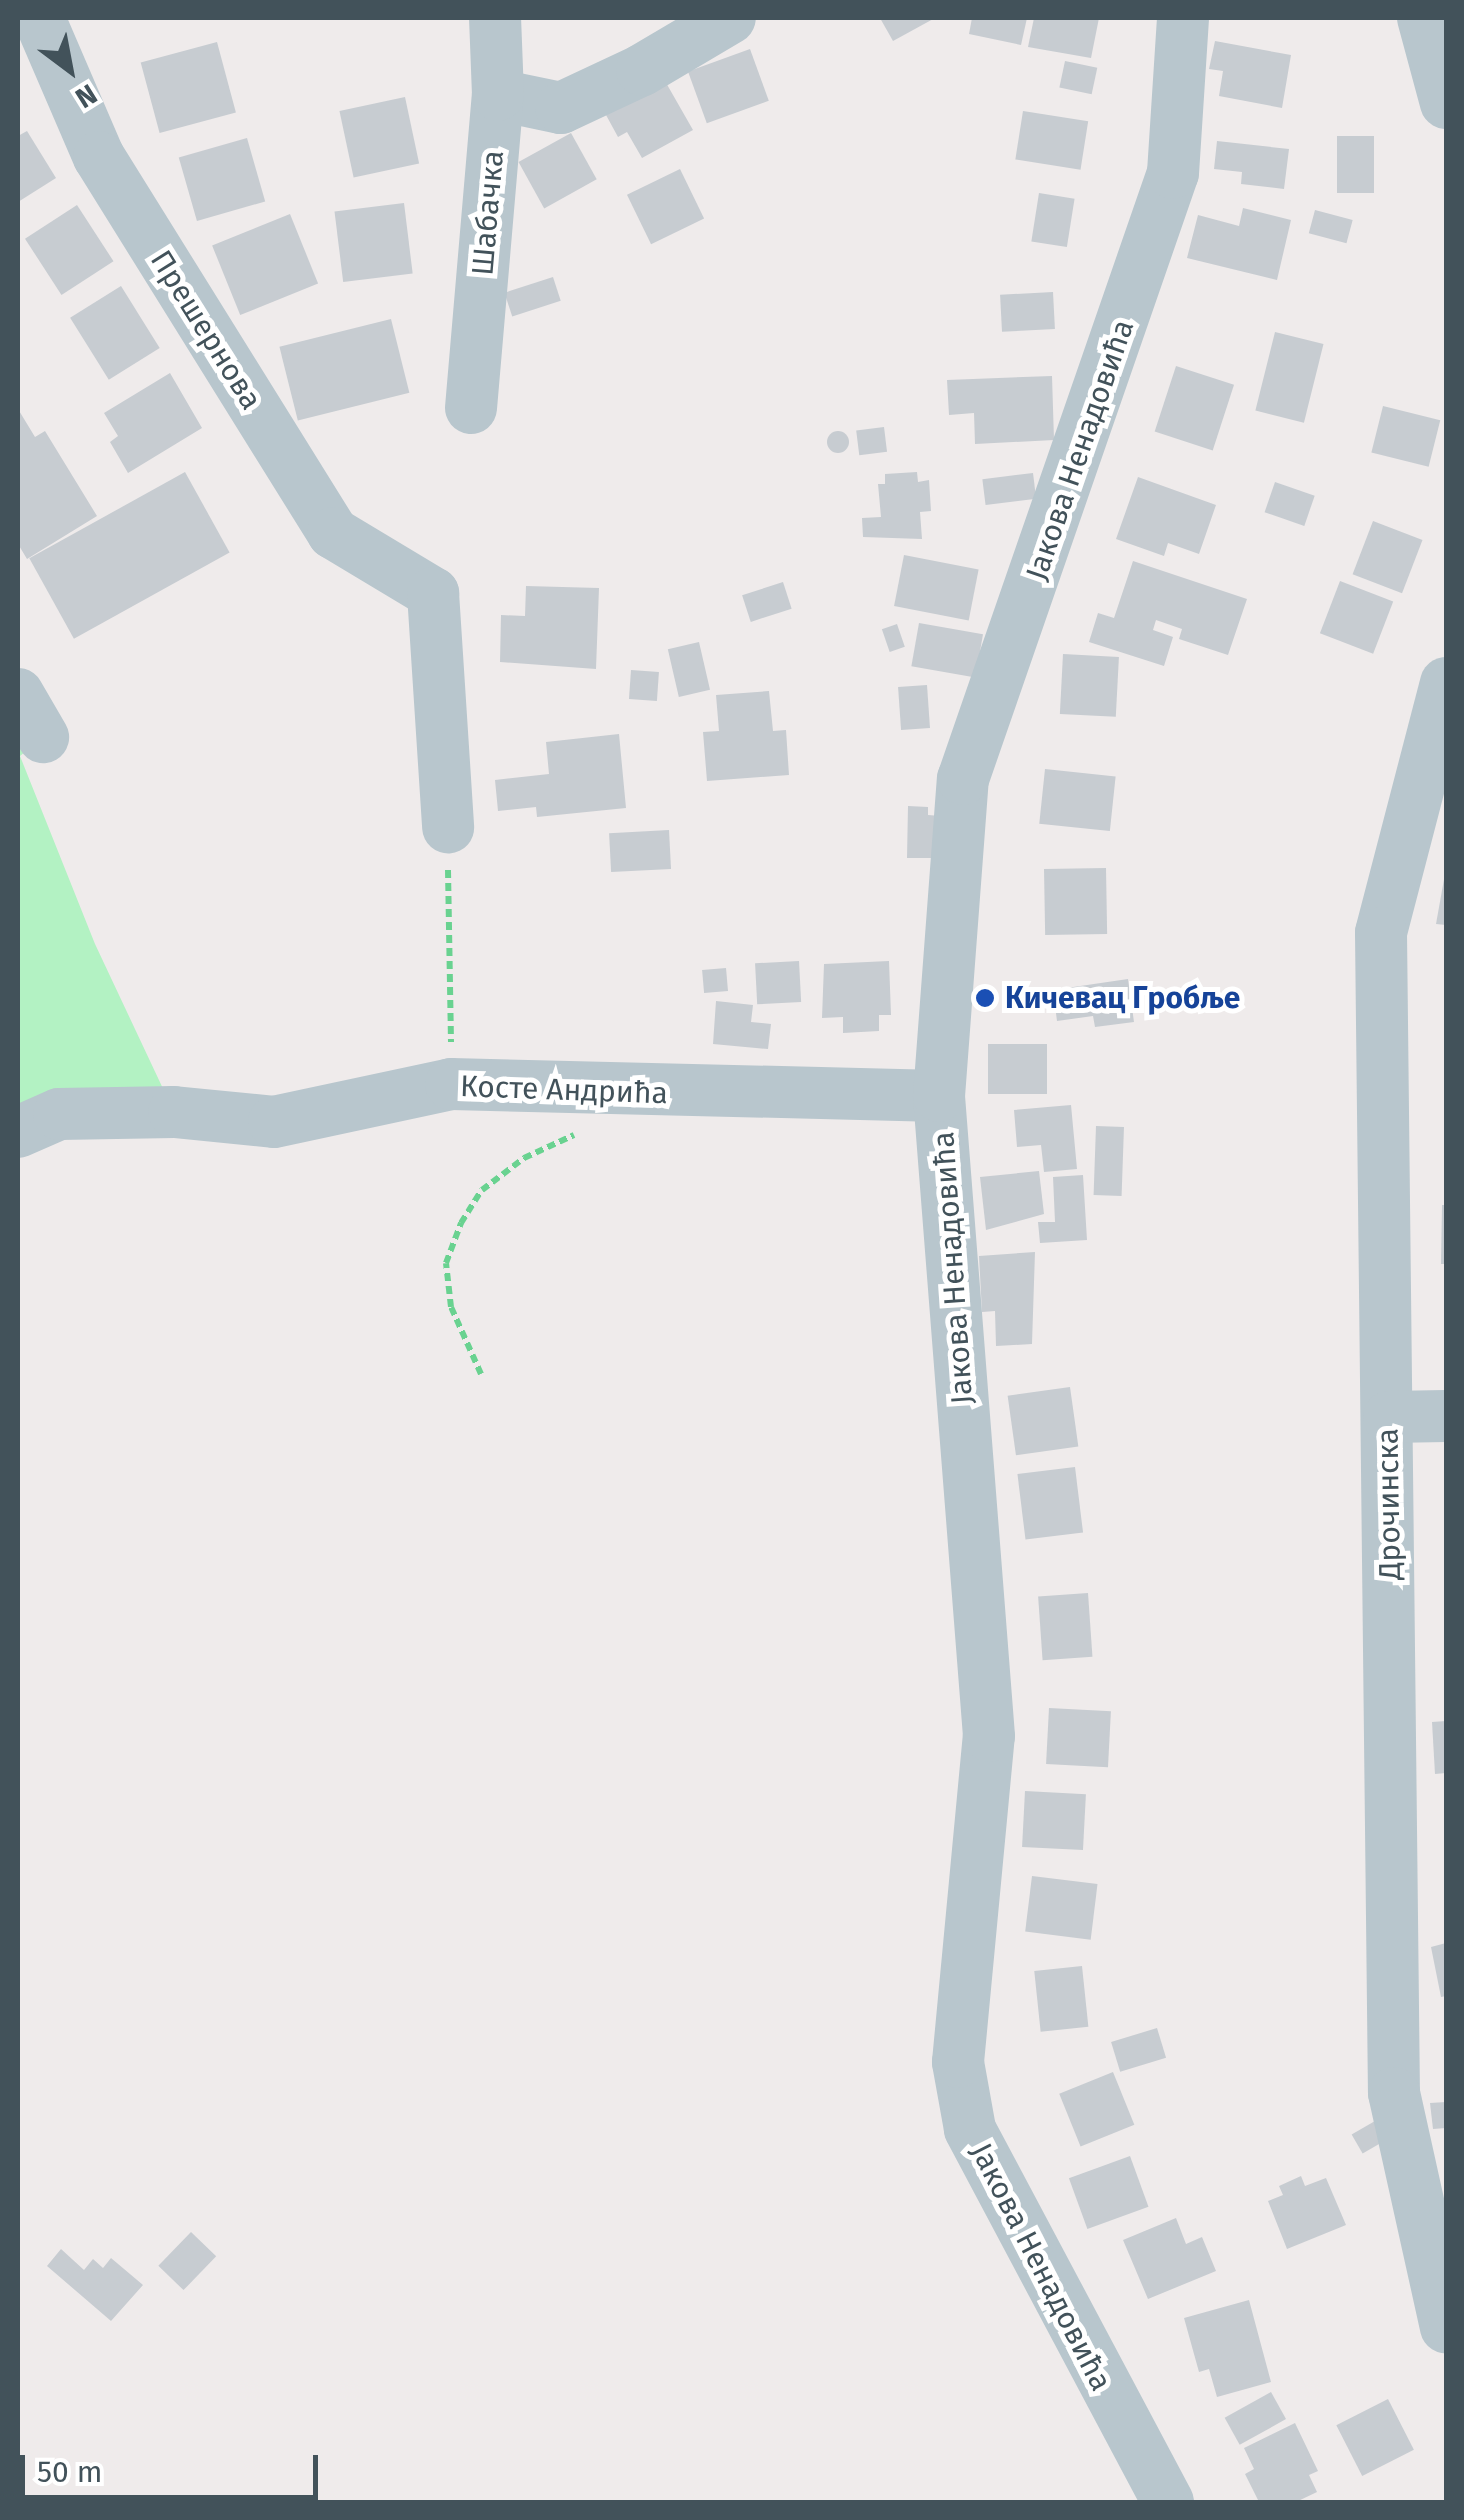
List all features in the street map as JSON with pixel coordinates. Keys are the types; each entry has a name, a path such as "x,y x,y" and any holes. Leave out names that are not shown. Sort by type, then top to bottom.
{"street":[{"name":"Прешернова","path":"39,18 98,158 333,533 432,593 448,828"},
{"name":"Шабачка","path":"472,408 498,95 494,18"},
{"path":"498,95 561,108 642,70 730,18"},
{"name":"Јакова Ненадовића","path":"1168,2502 970,2129 958,2062 988,1736 940,1096 963,779 1173,173 1183,18"},
{"path":"1423,18 1446,103"},
{"name":"Дрочинска","path":"1446,683 1381,933 1394,2093 1446,2327"},
{"name":"Косте Андрића","path":"18,1132 59,1114 174,1112 274,1122 452,1084 940,1096"},
{"path":"1388,1417 1446,1416"}],"path":[{"path":"448,828 452,1084"},
{"path":"481,1374 452,1307 446,1263 462,1223 482,1190 524,1158 591,1130"}],"green space":[{"path":"18,694 43,737 20,756 95,944 174,1112 18,1132"}],"building":[{"path":"880,18 935,18 893,41"},
{"path":"972,18 1027,18 1021,45 969,34"},
{"path":"1034,18 1099,18 1091,58 1028,47"},
{"path":"1215,41 1291,55 1282,108 1219,96 1223,71 1209,69"},
{"path":"217,42 236,113 160,133 141,62"},
{"path":"750,49 769,101 707,123 688,72"},
{"path":"1065,61 1097,68 1092,94 1059,87"},
{"path":"665,81 693,130 642,158 627,132 618,137 606,115"},
{"path":"405,97 419,164 354,177 339,111"},
{"path":"1023,111 1088,121 1081,170 1015,159"},
{"path":"27,131 56,178 18,202 18,136"},
{"path":"571,133 597,179 544,208 519,162"},
{"path":"1337,136 1374,136 1374,193 1337,193"},
{"path":"247,138 265,201 197,221 179,158"},
{"path":"1217,141 1289,149 1284,189 1241,184 1242,172 1214,169"},
{"path":"680,169 704,218 651,244 627,195"},
{"path":"1039,193 1075,199 1067,247 1031,241"},
{"path":"404,203 413,273 343,282 335,212"},
{"path":"77,205 113,261 61,295 25,239"},
{"path":"1243,208 1291,220 1277,280 1187,258 1198,215 1239,226"},
{"path":"1315,210 1353,220 1346,243 1309,233"},
{"path":"290,214 318,284 240,315 212,245"},
{"path":"553,277 561,301 512,317 504,293"},
{"path":"121,286 160,348 109,380 70,318"},
{"path":"1053,292 1055,329 1002,332 1000,295"},
{"path":"391,319 409,393 298,421 279,347"},
{"path":"1275,332 1324,344 1304,423 1255,411"},
{"path":"1176,366 1234,385 1213,450 1155,432"},
{"path":"170,373 202,428 128,473 110,442 118,436 104,413"},
{"path":"1052,376 1054,440 975,444 974,413 949,415 947,380"},
{"path":"1383,406 1440,420 1429,467 1371,453"},
{"path":"18,409 35,437 45,431 97,516 27,559 18,544"},
{"path":"884,427 887,452 859,455 856,430"},
{"path":"838,431 846,434 846,450 838,453 830,450 827,442 830,434"},
{"path":"185,472 230,552 74,639 29,558"},
{"path":"917,472 918,482 929,480 931,511 920,512 922,539 863,537 862,518 881,517 878,484 885,484 885,474"},
{"path":"1033,473 1036,499 986,505 982,479"},
{"path":"1138,477 1216,505 1199,554 1168,543 1164,556 1116,539"},
{"path":"1275,482 1315,496 1304,526 1265,512"},
{"path":"1373,521 1422,540 1402,593 1353,574"},
{"path":"904,555 979,570 969,621 894,606"},
{"path":"1133,561 1247,599 1228,655 1179,639 1182,629 1156,620 1153,630 1173,637 1164,666 1089,642 1098,613 1114,618"},
{"path":"1340,581 1393,601 1373,654 1320,633"},
{"path":"783,582 792,609 751,622 742,595"},
{"path":"526,586 599,588 596,669 500,662 501,615 525,616"},
{"path":"919,623 983,634 975,678 911,666"},
{"path":"897,624 905,647 890,652 882,629"},
{"path":"699,642 710,690 679,697 668,649"},
{"path":"1063,654 1119,657 1116,717 1060,714"},
{"path":"631,670 659,672 657,701 629,699"},
{"path":"927,685 930,728 901,730 898,687"},
{"path":"769,691 773,731 786,730 789,775 707,781 703,732 719,731 716,695"},
{"path":"619,734 626,808 537,817 536,807 498,811 495,780 549,774 546,742"},
{"path":"1045,769 1116,776 1110,831 1039,824"},
{"path":"908,806 928,807 928,815 941,816 940,858 907,858"},
{"path":"669,830 671,869 611,872 609,833"},
{"path":"1106,868 1107,934 1045,935 1044,869"},
{"path":"1446,868 1446,925 1436,924"},
{"path":"799,961 801,1002 757,1004 755,963"},
{"path":"889,961 891,1015 879,1015 879,1031 843,1033 843,1017 822,1018 824,964"},
{"path":"726,968 728,991 704,993 702,970"},
{"path":"1128,979 1134,1022 1095,1027 1093,1016 1057,1021 1053,990"},
{"path":"716,1001 753,1005 751,1022 771,1024 768,1049 713,1044"},
{"path":"988,1044 1047,1044 1047,1094 988,1094"},
{"path":"1071,1105 1077,1169 1044,1172 1041,1145 1017,1147 1014,1110"},
{"path":"1096,1126 1124,1127 1122,1196 1094,1195"},
{"path":"1039,1171 1044,1214 986,1230 980,1177"},
{"path":"1083,1175 1087,1240 1040,1243 1038,1222 1055,1222 1053,1177"},
{"path":"1442,1205 1446,1205 1446,1264 1441,1264"},
{"path":"1035,1252 1032,1344 996,1346 995,1311 982,1312 979,1256"},
{"path":"1070,1387 1078,1446 1016,1455 1008,1396"},
{"path":"1075,1467 1083,1533 1025,1540 1017,1474"},
{"path":"1088,1593 1092,1657 1043,1660 1038,1596"},
{"path":"1049,1708 1111,1711 1108,1767 1046,1764"},
{"path":"1446,1721 1446,1773 1435,1774 1432,1722"},
{"path":"1025,1791 1086,1794 1083,1850 1022,1847"},
{"path":"1032,1876 1098,1884 1091,1940 1025,1932"},
{"path":"1446,1943 1446,1996 1441,1997 1431,1947"},
{"path":"1082,1966 1088,2027 1041,2032 1034,1971"},
{"path":"1157,2028 1166,2058 1120,2072 1111,2042"},
{"path":"1113,2072 1134,2125 1081,2147 1059,2094"},
{"path":"1446,2102 1446,2128 1433,2129 1430,2103"},
{"path":"1375,2121 1386,2140 1363,2154 1352,2134"},
{"path":"1130,2156 1148,2207 1087,2229 1069,2178"},
{"path":"1301,2176 1305,2186 1326,2178 1346,2225 1287,2249 1268,2201 1283,2195 1279,2186"},
{"path":"1176,2218 1186,2244 1202,2237 1216,2271 1148,2299 1123,2240"},
{"path":"191,2232 216,2256 184,2290 158,2266"},
{"path":"61,2249 84,2270 93,2259 103,2268 111,2258 143,2285 111,2321 47,2266"},
{"path":"1249,2300 1271,2382 1217,2397 1209,2369 1199,2372 1184,2318"},
{"path":"1271,2392 1286,2419 1240,2445 1225,2418"},
{"path":"1388,2399 1414,2450 1362,2476 1336,2425"},
{"path":"1295,2423 1318,2471 1309,2475 1317,2492 1296,2502 1259,2502 1245,2474 1254,2469 1244,2448"}],"place":[{"name":"Кичевац Гробље","path":"985,998"}]}
